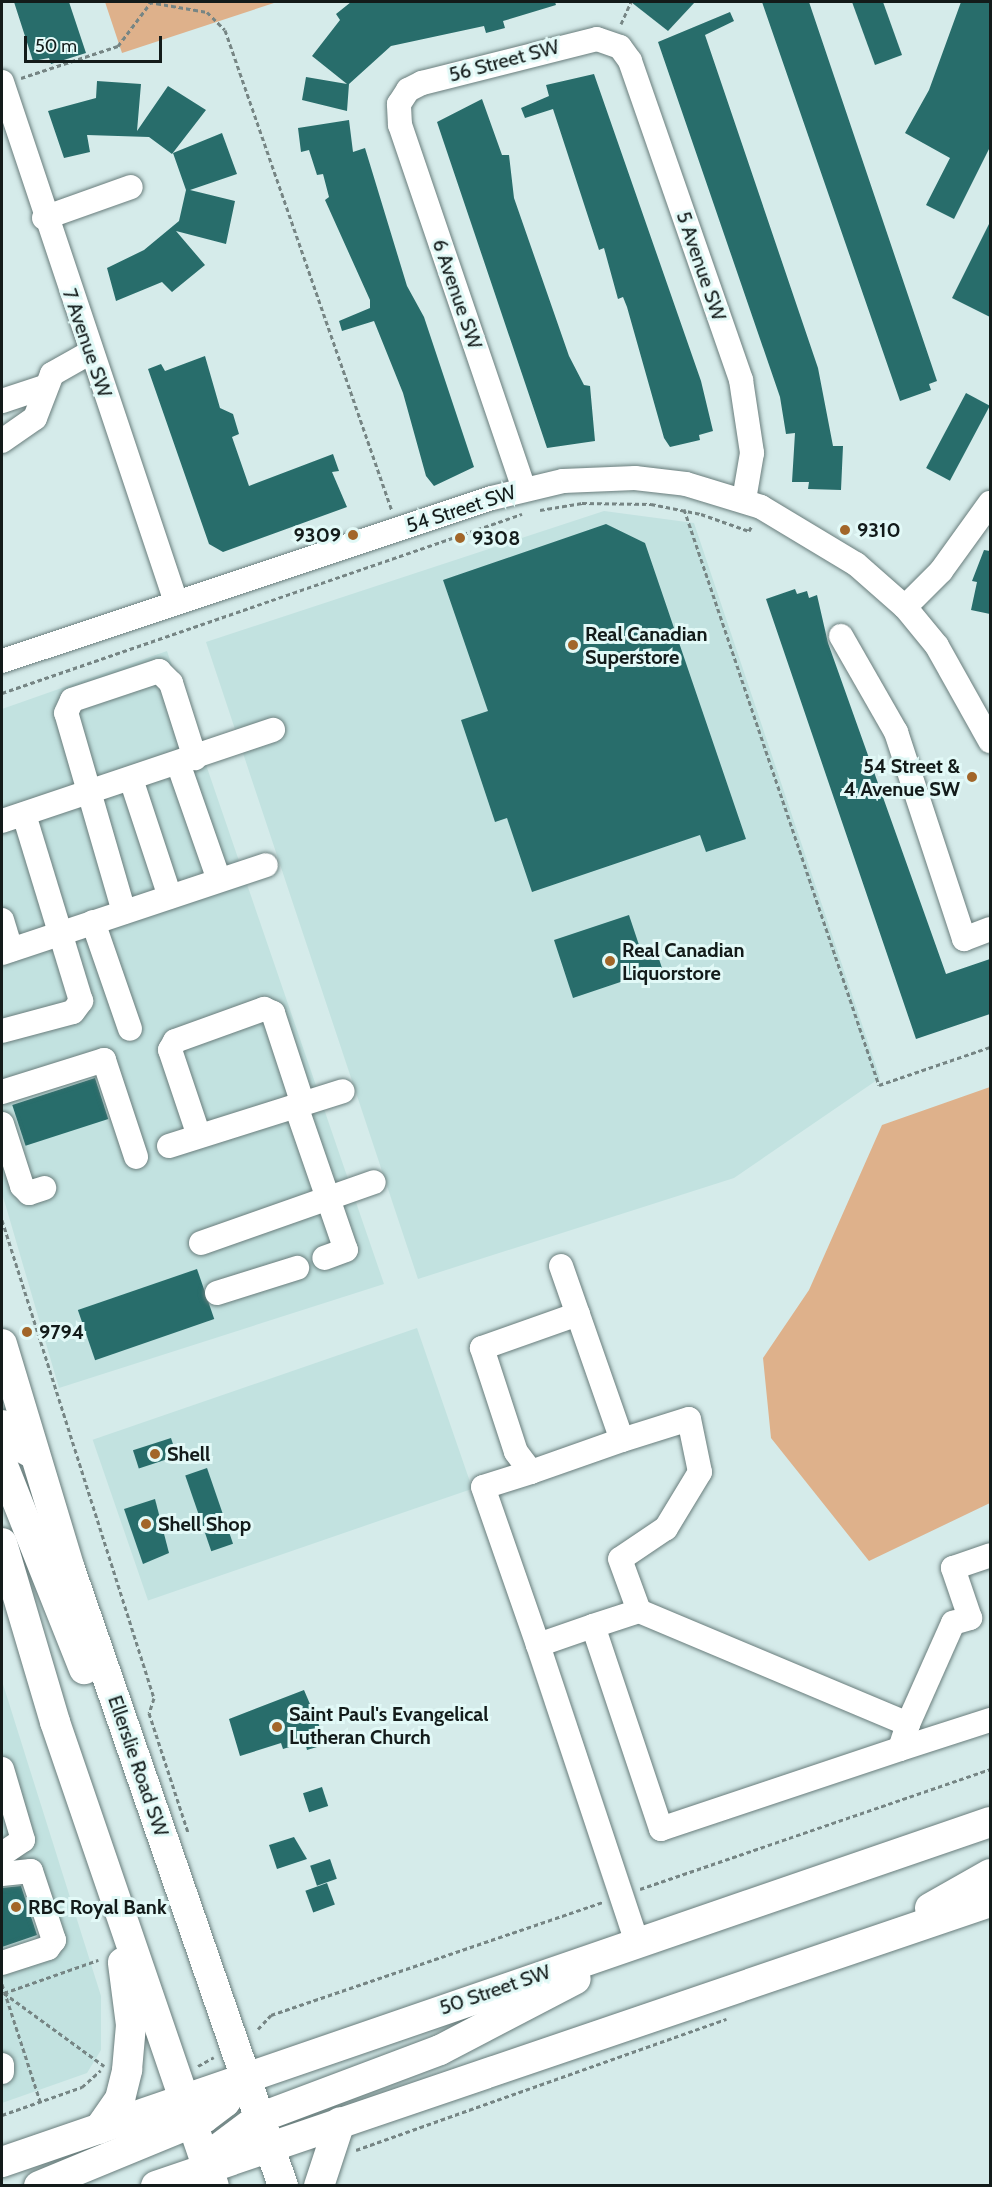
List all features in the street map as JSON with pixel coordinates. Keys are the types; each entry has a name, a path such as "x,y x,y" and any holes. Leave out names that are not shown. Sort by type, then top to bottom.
{"main road":[{"path":"2,1344 8,1427 12,1442 35,1455"},
{"name":"Ellerslie Road SW","path":"35,1455 233,2047 283,2186"},
{"path":"2,1464 96,1697 145,1786"},
{"path":"2,1543 55,1722 122,1918 189,2105 220,2170"},
{"name":"50 Street SW","path":"243,2076 990,1822"},
{"path":"885,1938 990,1874"},
{"path":"156,2186 220,2170 269,2147 340,2122 990,1902"},
{"path":"99,2129 120,2099 127,2070 130,2025 122,1918"},
{"path":"220,2170 259,2118 440,2050 670,1931"},
{"path":"2,2162 99,2129 189,2105 225,2102 243,2076"},
{"path":"39,2186 189,2105"},
{"path":"319,2186 340,2122"}],"street":[{"name":"56 Street SW","path":"402,98 422,83 585,40 613,42"},
{"name":"5 Avenue SW","path":"613,42 630,61 741,380 752,453 749,510"},
{"name":"7 Avenue SW","path":"2,83 44,218 176,602"},
{"name":"6 Avenue SW","path":"402,98 400,125 524,489"},
{"path":"44,218 130,187"},
{"path":"2,441 35,418 44,387 52,374 91,352"},
{"path":"2,401 44,387"},
{"name":"54 Street SW","path":"2,661 524,489 590,477 635,478 749,510 827,543 905,607 958,678 990,741"},
{"path":"905,607 941,571 990,503"},
{"path":"841,636 896,732 964,939 990,929"},
{"path":"124,912 66,713 82,694 159,671 167,675 186,760 219,880"},
{"path":"2,821 273,730"},
{"path":"131,779 170,897"},
{"path":"2,1031 73,1012 81,1001 24,814"},
{"path":"2,920 6,952 266,865"},
{"path":"93,922 130,1029"},
{"path":"199,1136 170,1050 175,1041 264,1009 273,1013 328,1198 346,1250 324,1257"},
{"path":"2,1092 104,1060 136,1157"},
{"path":"169,1146 343,1091"},
{"path":"2,1124 22,1186 29,1193 44,1188"},
{"path":"201,1243 374,1182"},
{"path":"561,1266 622,1440"},
{"path":"217,1293 297,1268"},
{"path":"531,1472 516,1452 482,1348 578,1314"},
{"path":"636,1942 483,1487 689,1419 700,1472 666,1528 620,1558 639,1611"},
{"path":"2,1464 35,1455"},
{"path":"900,1749 908,1724 953,1623 970,1618 952,1568 990,1555"},
{"path":"538,1645 639,1611 908,1724"},
{"path":"593,1626 661,1829 990,1720"},
{"path":"2,1769 23,1840 2,1854"},
{"path":"2,1874 31,1871 54,1940 48,1948 2,1963"},
{"path":"2,2065 2,2072"}],"path":[{"path":"2,83 118,46 150,2 207,12 225,30 393,514"},
{"path":"613,42 631,2"},
{"path":"2,693 529,512 620,502 684,509 749,531 749,510"},
{"path":"684,509 879,1085 990,1047"},
{"path":"2,1220 154,1698"},
{"path":"635,1891 990,1768"},
{"path":"258,2029 271,2015 609,1899"},
{"path":"4,1993 98,1960"},
{"path":"2,1984 40,2102"},
{"path":"2,2115 82,2087 103,2066 4,1993"},
{"path":"350,2154 378,2139 737,2016"},
{"path":"189,2105 233,2047"}],"shaded area":[{"path":"105,2 277,2 122,53"},
{"path":"604,511 694,523 880,1078 734,1178 418,1279 206,642"},
{"path":"167,651 384,1284 59,1388 2,1193 2,709"},
{"path":"990,1087 990,1503 869,1561 771,1438 763,1358 809,1290 882,1125"},
{"path":"417,1328 472,1489 148,1600 93,1440"},
{"path":"2,1681 101,1996 101,2050 87,2073 2,2103"}],"building":[{"path":"14,2 69,2 86,53 51,64 49,58 33,61"},
{"path":"351,2 555,2 556,5 503,21 505,28 486,33 484,26 391,46 349,84 347,111 302,100 306,77 347,84 312,56 340,20 336,14"},
{"path":"631,2 695,2 668,31"},
{"path":"762,2 809,2 937,381 929,384 931,390 900,401"},
{"path":"852,2 883,2 902,55 875,65"},
{"path":"961,2 990,2 990,147 954,219 926,205 950,158 905,133 929,90"},
{"path":"730,12 734,21 705,35 818,368 833,446 843,446 841,490 808,489 809,482 792,482 795,433 786,434 780,397 658,42"},
{"path":"594,74 701,381 713,431 699,435 700,440 670,447 664,438 627,307 623,297 618,299 604,248 599,250 553,109 525,118 521,108 549,96 546,85"},
{"path":"97,81 141,84 137,131 168,86 206,110 172,154 149,137 87,135 90,152 64,158 48,111 96,98"},
{"path":"482,99 502,155 509,155 514,198 569,356 584,385 590,386 595,441 547,448 437,122"},
{"path":"349,120 353,152 365,148 407,286 424,317 474,467 434,486 426,476 403,393 374,321 342,331 339,321 370,308 370,300 325,200 329,197 323,174 317,175 309,150 301,152 298,128"},
{"path":"222,133 237,174 190,190 235,201 226,244 176,231 205,265 172,292 162,282 116,301 107,268 144,250 179,221 186,190 173,153"},
{"path":"990,222 990,317 952,298"},
{"path":"205,356 220,408 233,414 239,434 232,437 249,486 333,454 339,471 332,472 347,507 223,552 209,544 148,369 161,364 165,371"},
{"path":"966,393 990,406 950,481 926,468"},
{"name":"Real Canadian Superstore","path":"606,524 645,543 746,839 706,852 700,835 532,892 507,818 495,822 461,720 488,711 443,580"},
{"path":"984,550 990,551 990,614 971,610 977,582 972,581"},
{"path":"795,589 797,594 807,591 809,598 817,595 828,643 946,974 990,959 990,1014 916,1039 766,599"},
{"name":"Real Canadian Liquorstore","path":"629,915 642,954 656,950 662,968 573,998 554,940"},
{"path":"95,1078 108,1119 26,1146 12,1105"},
{"path":"197,1269 214,1319 95,1360 78,1310"},
{"name":"Shell","path":"171,1438 177,1456 139,1468 133,1450"},
{"name":"Shell","path":"207,1468 233,1544 211,1551 185,1475"},
{"name":"Shell Shop","path":"155,1499 169,1553 143,1564 124,1509"},
{"name":"Saint Paul's Evangelical Lutheran Church","path":"304,1690 327,1744 307,1750 305,1742 283,1749 281,1743 240,1756 229,1719"},
{"path":"322,1787 328,1806 309,1812 303,1793"},
{"path":"294,1837 307,1859 277,1869 269,1845"},
{"path":"330,1859 337,1879 317,1886 310,1866"},
{"path":"327,1883 335,1905 313,1912 305,1891"},
{"name":"RBC Royal Bank","path":"21,1886 37,1935 2,1947 2,1888"}],"place":[{"name":"9310","path":"845,530"},
{"name":"9309","path":"353,535"},
{"name":"9308","path":"460,538"},
{"name":"Real Canadian Superstore","path":"573,645"},
{"name":"54 Street & 4 Avenue SW","path":"972,777"},
{"name":"Real Canadian Liquorstore","path":"610,961"},
{"name":"9794","path":"27,1332"},
{"name":"Shell","path":"155,1454"},
{"name":"Shell Shop","path":"146,1524"},
{"name":"Saint Paul's Evangelical Lutheran Church","path":"277,1727"},
{"name":"RBC Royal Bank","path":"16,1907"}]}
